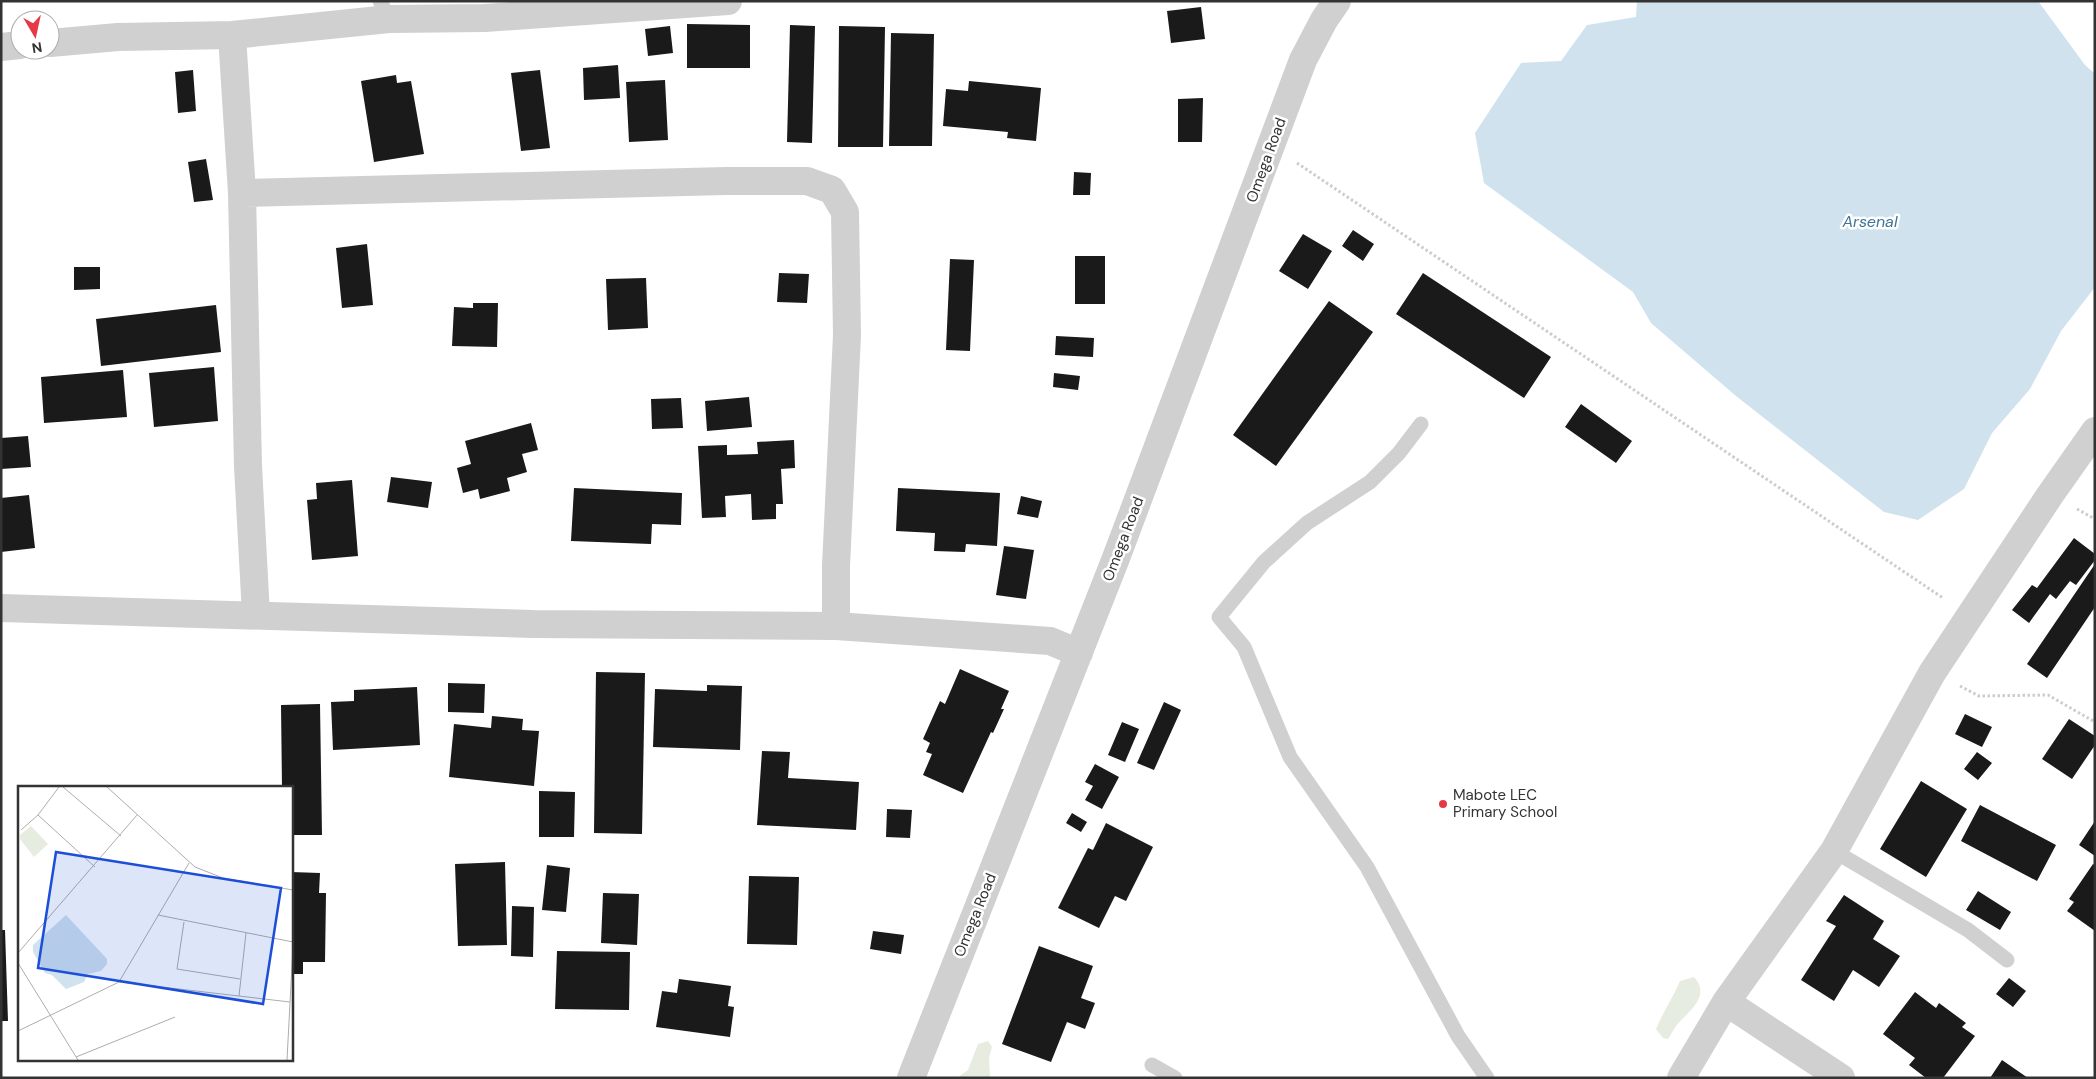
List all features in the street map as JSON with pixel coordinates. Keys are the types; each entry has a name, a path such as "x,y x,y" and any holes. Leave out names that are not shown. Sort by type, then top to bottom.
{"street":[{"path":"60,41 118,37 232,35 384,10 485,18 728,1"},
{"name":"Omega Road","path":"911,1078 1079,653 1303,60 1324,20 1338,1"},
{"path":"232,35 242,193 248,466 256,616"},
{"path":"242,193 726,181 807,181 832,190 844,212 847,336 836,566 836,626"},
{"path":"1681,1078 1726,1002 1834,851 1932,673 2095,431"},
{"path":"1,608 533,624 836,626 1050,641 1079,653"},
{"path":"1726,1002 1841,1078"}],"lane":[{"path":"1421,424 1399,453 1370,482 1307,523 1264,562 1218,618 1244,648 1290,757 1367,867 1458,1036 1487,1078"},
{"path":"1834,851 1968,930 2007,960"},
{"path":"1152,1065 1175,1078"}],"path":[{"path":"1272,146 1969,616"},
{"path":"1932,673 1980,696 2048,695 2095,722"}],"shaded area":[{"path":"1694,977 1699,984 1700,991 1696,1004 1676,1026 1668,1039 1663,1038 1656,1029 1680,981"},
{"path":"988,1041 992,1047 989,1058 990,1078 957,1078 968,1070 978,1044"}],"water":[{"name":"Arsenal","path":"1637,1 2038,1 2085,65 2095,74 2095,287 2061,331 2030,389 1992,433 1964,489 1918,520 1884,512 1736,396 1651,323 1633,292 1484,183 1475,133 1521,63 1561,61 1587,25 1636,17"}],"building":[{"path":"1201,7 1205,39 1171,43 1167,11"},
{"path":"687,24 750,25 750,68 687,68"},
{"path":"790,25 815,26 812,143 787,142"},
{"path":"670,26 673,53 648,56 645,29"},
{"path":"839,26 885,27 883,147 838,147"},
{"path":"891,33 934,34 932,146 889,146"},
{"path":"618,65 620,98 584,100 583,68"},
{"path":"193,70 196,111 178,113 175,72"},
{"path":"540,70 550,148 521,151 511,73"},
{"path":"396,75 397,83 411,81 424,154 374,162 361,81"},
{"path":"665,80 668,140 629,142 626,82"},
{"path":"969,81 1041,88 1036,141 1007,138 1008,132 943,126 946,89 968,91"},
{"path":"1203,98 1202,142 1178,142 1178,99"},
{"path":"206,159 213,200 194,202 188,162"},
{"path":"1074,172 1091,173 1090,195 1073,195"},
{"path":"1353,230 1374,244 1363,261 1342,246"},
{"path":"1303,234 1332,251 1308,289 1279,271"},
{"path":"367,244 373,305 342,308 336,248"},
{"path":"1075,256 1105,256 1105,304 1075,304"},
{"path":"950,259 974,260 970,351 946,350"},
{"path":"74,267 100,267 100,289 74,290"},
{"path":"779,273 809,274 807,303 777,302"},
{"path":"1423,273 1551,357 1524,398 1396,314"},
{"path":"646,278 648,328 608,330 606,279"},
{"path":"1329,301 1373,332 1276,466 1233,435"},
{"path":"473,303 498,303 497,347 452,346 454,307 473,308"},
{"path":"216,305 221,352 101,366 96,319"},
{"path":"1056,336 1094,338 1093,357 1055,355"},
{"path":"214,367 218,421 154,427 149,373"},
{"path":"123,370 127,417 44,423 41,377"},
{"path":"1054,373 1080,376 1078,390 1053,387"},
{"path":"749,397 752,427 707,431 705,401"},
{"path":"681,398 683,428 652,429 651,399"},
{"path":"1581,404 1632,441 1616,463 1565,427"},
{"path":"531,423 538,450 522,454 527,472 507,478 510,491 480,499 478,489 463,493 457,468 471,464 465,441"},
{"path":"28,436 31,467 1,469 1,438"},
{"path":"794,440 795,468 781,469 783,504 776,504 776,519 752,520 751,494 725,496 726,517 702,518 698,446 727,445 727,455 758,454 757,442"},
{"path":"391,477 432,482 428,508 387,502"},
{"path":"352,480 358,556 312,560 307,500 317,499 316,483"},
{"path":"574,488 682,493 681,525 652,524 651,544 571,541"},
{"path":"898,488 1000,493 997,546 966,544 965,552 934,551 935,533 896,531"},
{"path":"29,495 35,548 1,552 1,498"},
{"path":"1021,496 1042,501 1038,518 1017,514"},
{"path":"2074,538 2095,554 2095,560 2076,585 2070,581 2056,599 2050,594 2029,623 2012,610 2032,585 2037,588"},
{"path":"1004,546 1034,550 1026,599 996,595"},
{"path":"2095,564 2095,607 2047,678 2027,664"},
{"path":"960,669 1009,691 1001,709 1004,709 993,733 991,732 963,793 923,775 932,754 926,752 930,743 923,739 940,701 945,704"},
{"path":"596,672 645,673 642,834 594,833"},
{"path":"448,683 485,684 484,713 448,712"},
{"path":"707,685 742,686 740,750 653,747 655,689 707,691"},
{"path":"417,687 420,745 333,750 331,702 354,701 354,690"},
{"path":"1164,702 1181,710 1154,770 1137,763"},
{"path":"320,704 322,835 292,835 292,786 282,786 281,705"},
{"path":"1965,714 1992,727 1982,747 1955,734"},
{"path":"492,716 523,719 522,730 539,731 534,786 449,777 454,724 491,728"},
{"path":"2069,719 2095,736 2095,745 2072,779 2042,759"},
{"path":"1122,722 1139,729 1125,762 1108,755"},
{"path":"762,751 790,752 788,778 859,782 856,830 757,825"},
{"path":"1977,752 1992,763 1978,780 1964,769"},
{"path":"1095,764 1119,777 1102,809 1085,800 1093,786 1085,782"},
{"path":"1921,781 1967,809 1926,877 1880,849"},
{"path":"539,791 575,792 574,837 539,837"},
{"path":"1980,805 2056,845 2037,881 1961,841"},
{"path":"887,809 912,810 910,838 886,837"},
{"path":"1072,813 1087,822 1081,832 1066,823"},
{"path":"2095,821 2095,856 2079,845"},
{"path":"1106,823 1153,847 1126,901 1115,896 1099,928 1058,908 1088,848 1093,850"},
{"path":"505,862 507,945 458,946 455,864"},
{"path":"2093,864 2095,865 2095,931 2067,911 2074,902 2069,899"},
{"path":"547,865 570,868 566,912 542,910"},
{"path":"292,872 320,873 319,893 326,893 325,962 303,962 303,974 292,974"},
{"path":"749,876 799,877 797,945 747,944"},
{"path":"1978,891 2011,912 2000,930 1966,910"},
{"path":"603,893 639,894 637,945 601,943"},
{"path":"1844,895 1884,921 1873,939 1900,956 1879,987 1853,970 1834,1001 1801,980 1836,926 1826,921"},
{"path":"512,906 534,907 533,957 511,956"},
{"path":"1,930 5,930 8,1021 1,1021"},
{"path":"873,931 904,935 901,954 870,949"},
{"path":"1039,946 1093,966 1081,998 1095,1003 1085,1029 1067,1022 1051,1062 1002,1044"},
{"path":"557,951 630,952 629,1010 555,1009"},
{"path":"2009,978 2026,991 2013,1007 1996,994"},
{"path":"679,979 731,986 728,1006 734,1007 730,1037 656,1027 662,991 677,993"},
{"path":"1915,992 1936,1008 1939,1003 1966,1023 1962,1027 1975,1036 1943,1078 1926,1078 1909,1065 1915,1058 1883,1034"},
{"path":"2002,1060 2028,1078 1990,1078"}],"place":[{"name":"Mabote LEC Primary School","path":"1443,804"}]}
